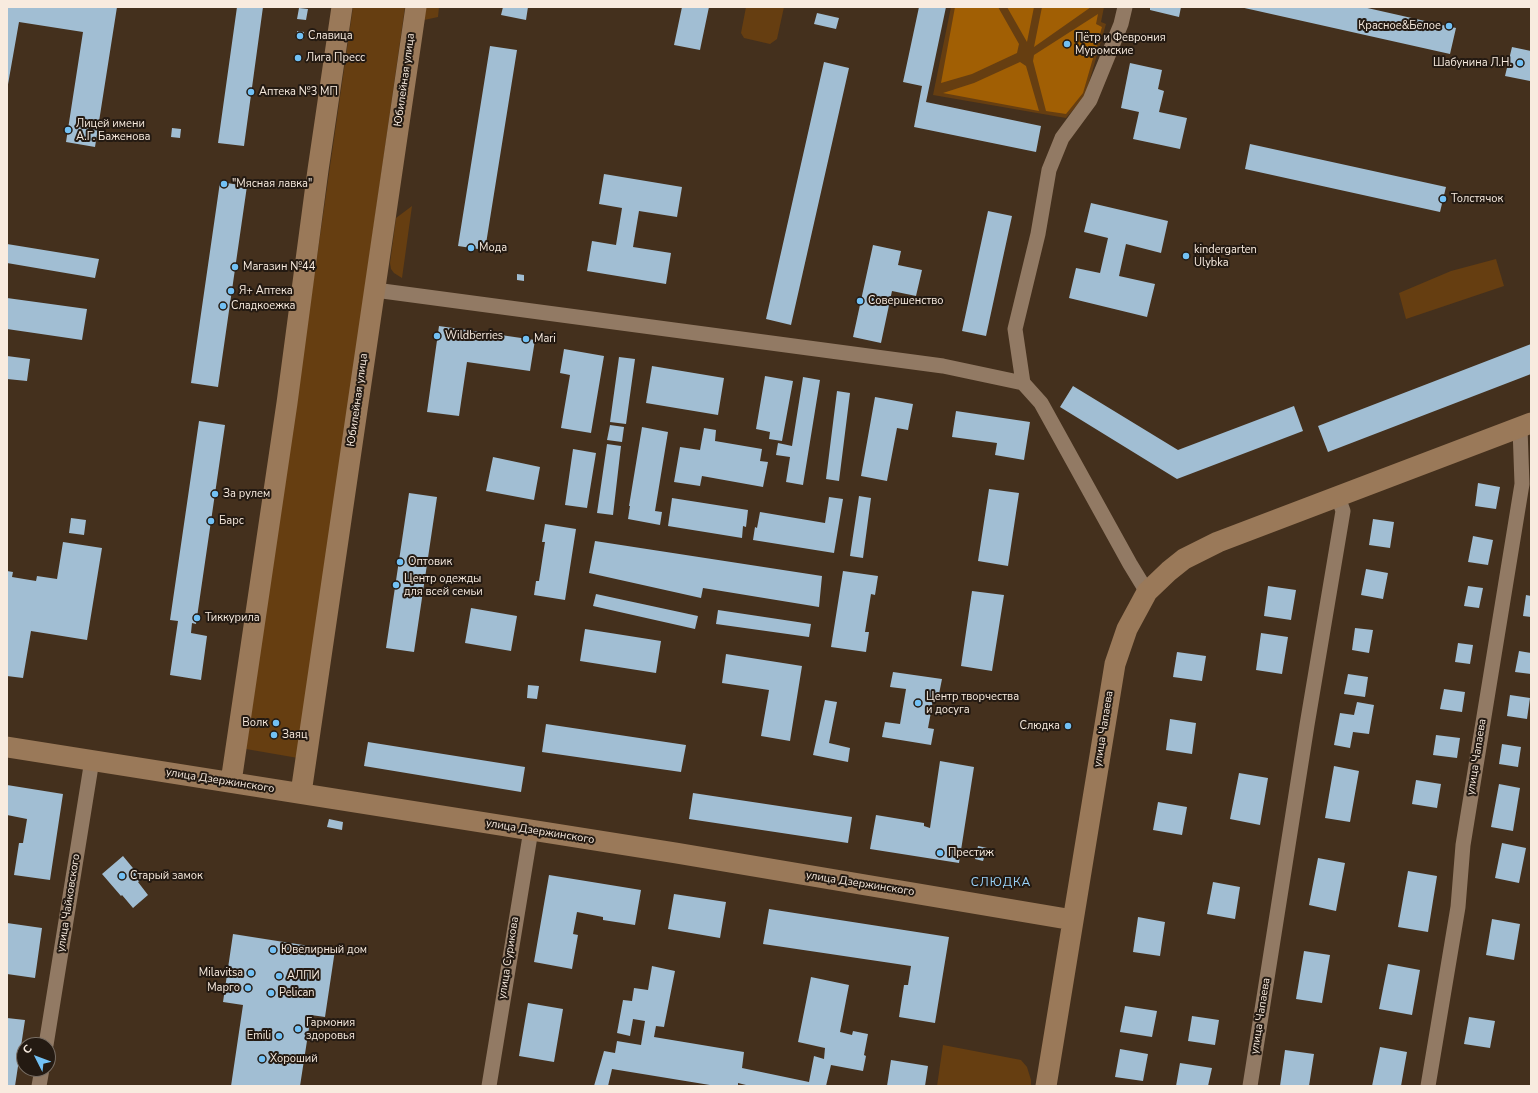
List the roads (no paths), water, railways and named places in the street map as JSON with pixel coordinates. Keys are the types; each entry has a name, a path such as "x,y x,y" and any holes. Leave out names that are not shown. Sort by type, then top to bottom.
{"main road":[{"path":"231,782 287,403 318,170 342,7"},
{"name":"Юбилейная улица","path":"301,793 416,7"},
{"name":"улица Чапаева","path":"1046,1086 1115,664 1127,629 1147,592 1184,559 1218,542 1525,425"},
{"name":"улица Дзержинского","path":"7,747 530,830 1073,920"}],"street":[{"path":"1125,7 1121,24 1095,90 1090,100 1062,138 1049,170 1038,234 1015,329 1023,383 1041,403 1147,592"},
{"path":"375,290 943,366 1023,383"},
{"name":"улица Чапаева","path":"1428,1086 1458,907 1463,845 1522,484 1525,425"},
{"name":"улица Чапаева","path":"1250,1086 1307,725 1343,511 1338,496"},
{"name":"улица Чайковского","path":"47,1037 92,760"},
{"name":"улица Сурикова","path":"489,1086 530,830"}],"place":[{"name":"Красное&Белое","path":"1449,26"},
{"name":"Славица","path":"300,36"},
{"name":"Пётр и Феврония Муромские","path":"1067,44"},
{"name":"Лига Пресс","path":"298,58"},
{"name":"Шабунина Л.Н.","path":"1520,63"},
{"name":"Аптека №3 МП","path":"251,92"},
{"name":"Лицей имени А.Г. Баженова","path":"68,130"},
{"name":"\"Мясная лавка\"","path":"224,184"},
{"name":"Толстячок","path":"1443,199"},
{"name":"Мода","path":"471,248"},
{"name":"kindergarten Ulybka","path":"1186,256"},
{"name":"Магазин №44","path":"235,267"},
{"name":"Я+ Аптека","path":"231,291"},
{"name":"Совершенство","path":"860,301"},
{"name":"Сладкоежка","path":"223,306"},
{"name":"Wildberries","path":"437,336"},
{"name":"Mari","path":"526,339"},
{"name":"За рулем","path":"215,494"},
{"name":"Барс","path":"211,521"},
{"name":"Оптовик","path":"400,562"},
{"name":"Центр одежды для всей семьи","path":"396,585"},
{"name":"Тиккурила","path":"197,618"},
{"name":"Центр творчества и досуга","path":"918,703"},
{"name":"Волк","path":"276,723"},
{"name":"Слюдка","path":"1068,726"},
{"name":"Заяц","path":"274,735"},
{"name":"Престиж","path":"940,853"},
{"name":"Старый замок","path":"122,876"},
{"name":"Ювелирный дом","path":"273,950"},
{"name":"Milavitsa","path":"251,973"},
{"name":"АЛПИ","path":"279,976"},
{"name":"Марго","path":"248,988"},
{"name":"Pelican","path":"271,993"},
{"name":"Гармония здоровья","path":"298,1029"},
{"name":"Emili","path":"279,1036"},
{"name":"Хороший","path":"262,1059"}],"district":[{"name":"СЛЮДКА","path":"1001,883"}]}
